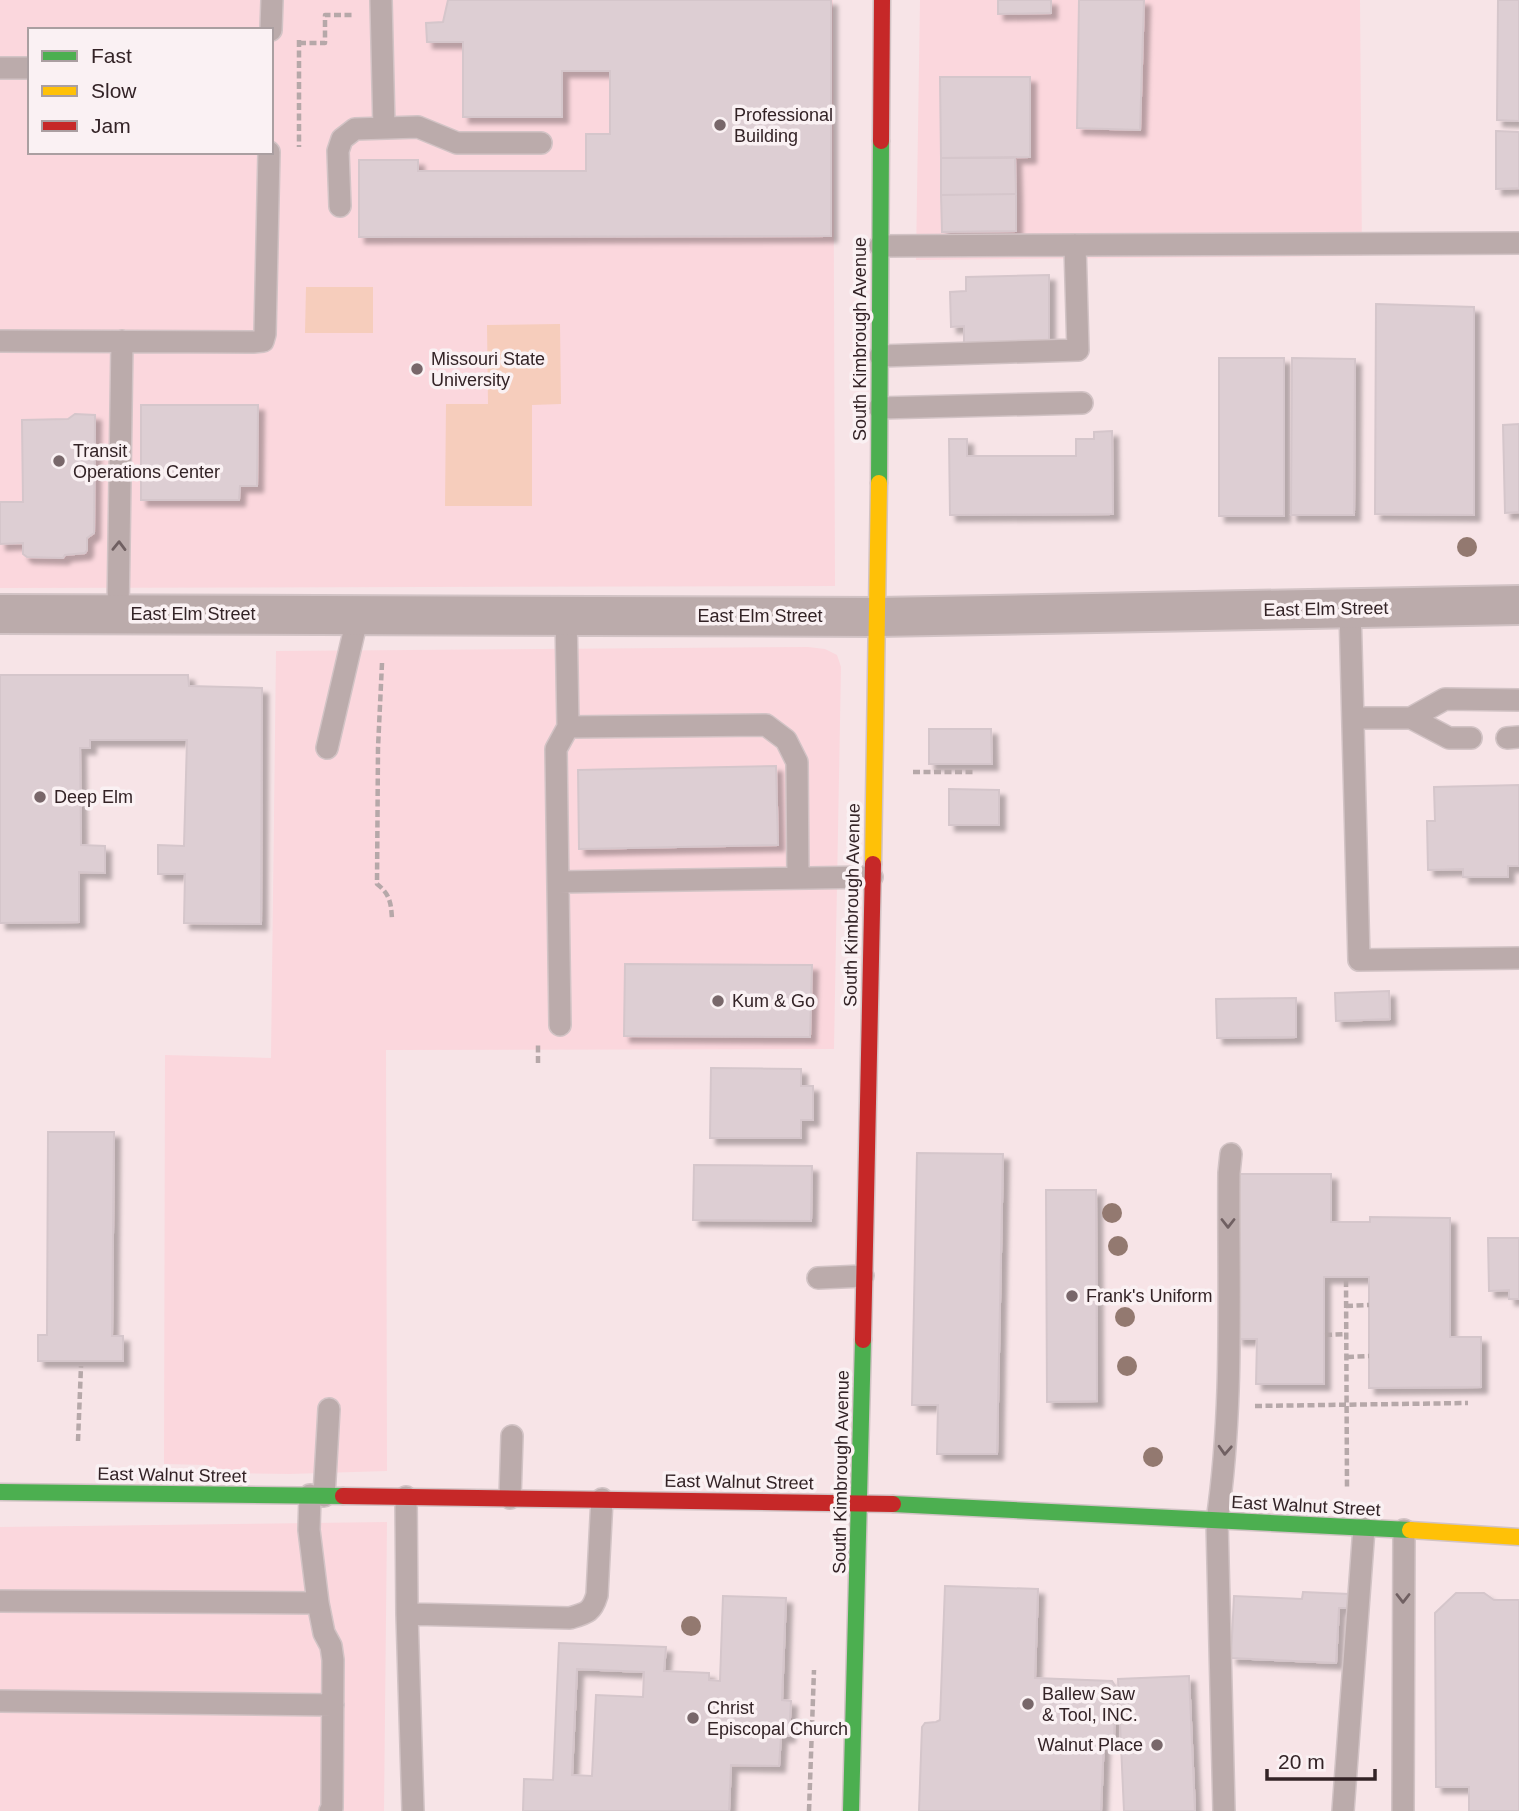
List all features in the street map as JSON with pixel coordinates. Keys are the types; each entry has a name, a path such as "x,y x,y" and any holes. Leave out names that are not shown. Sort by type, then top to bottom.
{"main road":[{"name":"South Kimbrough Avenue","path":"851,1811 878,617 882,0"},
{"name":"East Walnut Street","path":"0,1492 858,1502 1519,1536"}],"street":[{"name":"East Elm Street","path":"0,614 878,617 1519,605"}],"lane":[{"path":"271,28 272,0"},
{"path":"381,0 384,128"},
{"path":"0,68 28,68"},
{"path":"340,206 338,151 342,139 355,129 418,127 457,143 541,143"},
{"path":"0,341 263,341 269,154"},
{"path":"880,246 1519,243"},
{"path":"880,356 1078,350 1075,245"},
{"path":"118,614 122,341"},
{"path":"879,408 1082,404"},
{"path":"1350,608 1359,960 1519,958"},
{"path":"327,748 358,615"},
{"path":"559,1025 556,749 568,727 566,615"},
{"path":"1411,718 1445,699 1519,700"},
{"path":"1353,718 1411,718 1448,738 1471,738"},
{"path":"568,727 766,725 786,740 797,762 799,878"},
{"path":"558,882 872,877"},
{"path":"1224,1811 1217,1521 1228,1406 1228,1186 1231,1154"},
{"path":"818,1278 863,1276"},
{"path":"329,1409 317,1496 309,1530 318,1603 333,1660 330,1811"},
{"path":"510,1498 512,1436"},
{"path":"406,1497 413,1811"},
{"path":"407,1615 570,1618 587,1613 594,1605 597,1595 602,1499"},
{"path":"1343,1811 1364,1528"},
{"path":"1403,1811 1404,1530"},
{"path":"0,1601 318,1603"},
{"path":"0,1701 333,1705"}],"path":[{"path":"299,43 325,43 324,15 355,15"},
{"path":"299,33 299,153"},
{"path":"382,663 377,884 386,891 392,919"},
{"path":"908,772 975,772"},
{"path":"1346,1280 1347,1487"},
{"path":"1346,1306 1369,1306"},
{"path":"1325,1335 1346,1334"},
{"path":"1347,1357 1369,1356"},
{"path":"78,1441 80,1366"},
{"path":"1228,1406 1468,1403"},
{"path":"809,1811 814,1662"}],"shaded area":[{"name":"Missouri State University","path":"0,0 833,0 835,586 0,588"},
{"path":"920,0 1360,0 1362,256 916,260"},
{"path":"306,287 373,287 373,333 305,333"},
{"path":"560,324 561,404 532,405 532,506 445,506 446,404 488,404 487,325"},
{"path":"825,649 837,655 841,667 834,1049 386,1050 387,1471 219,1473 205,1465 164,1464 165,1055 271,1058 276,651"},
{"path":"387,1522 384,1811 0,1811 0,1527"}],"building":[{"name":"Professional Building","path":"448,0 831,0 831,236 359,237 359,160 418,160 418,171 586,171 586,134 610,134 610,71 562,71 562,117 463,117 463,42 427,42 426,23 443,22"},
{"path":"998,0 1051,0 1051,13 998,14"},
{"path":"1079,0 1144,0 1140,130 1077,128"},
{"path":"1498,0 1519,0 1519,121 1497,120"},
{"path":"940,77 1030,77 1030,157 941,158"},
{"path":"1496,131 1519,132 1519,188 1496,189"},
{"path":"941,158 1015,158 1016,194 941,195"},
{"path":"1016,194 1016,231 942,232 941,195"},
{"path":"1049,275 1049,342 964,344 964,326 951,327 950,292 966,291 966,277"},
{"path":"1376,304 1474,307 1474,515 1375,514"},
{"path":"1219,358 1284,358 1284,516 1219,516"},
{"path":"1292,358 1355,359 1354,515 1291,515"},
{"path":"141,405 258,405 257,486 240,486 239,500 141,500"},
{"name":"Transit Operations Center","path":"75,414 95,415 94,533 87,538 85,553 65,555 63,558 27,557 23,554 23,543 0,544 0,502 23,502 22,420 68,419"},
{"path":"1519,424 1519,512 1505,513 1503,425"},
{"path":"1112,431 1113,514 950,515 949,439 967,439 967,456 1076,456 1076,439 1094,439 1094,432"},
{"name":"Deep Elm","path":"0,675 188,675 189,686 262,688 261,924 184,923 185,874 158,874 158,845 184,846 187,740 90,740 90,748 80,748 81,845 105,846 105,873 79,872 79,922 0,923"},
{"path":"929,729 991,729 992,764 929,764"},
{"path":"776,766 778,845 579,849 578,770"},
{"path":"1519,785 1519,866 1508,866 1508,877 1463,877 1463,869 1428,870 1427,821 1435,821 1434,787"},
{"path":"949,789 999,790 999,825 949,825"},
{"name":"Kum & Go","path":"625,964 812,965 810,1037 624,1036"},
{"path":"1389,991 1390,1019 1336,1021 1335,993"},
{"path":"1296,998 1296,1037 1217,1038 1216,999"},
{"path":"711,1068 801,1069 801,1086 813,1086 813,1120 801,1120 801,1138 710,1138"},
{"path":"48,1132 114,1132 112,1336 123,1336 123,1361 38,1361 38,1335 47,1335"},
{"path":"917,1153 1003,1154 997,1454 937,1454 938,1405 912,1405"},
{"path":"694,1165 812,1166 811,1221 693,1220"},
{"path":"1238,1174 1331,1174 1331,1222 1370,1222 1370,1217 1450,1218 1450,1337 1481,1337 1481,1387 1369,1388 1369,1277 1324,1277 1324,1384 1256,1384 1257,1339 1237,1339"},
{"name":"Frank's Uniform","path":"1046,1190 1096,1190 1097,1401 1047,1402"},
{"path":"1488,1238 1519,1238 1519,1299 1509,1299 1509,1290 1489,1291"},
{"name":"Ballew Saw & Tool, INC.","path":"945,1586 1038,1589 1035,1678 1112,1681 1116,1687 1114,1738 1104,1738 1101,1811 919,1811 922,1727 925,1723 940,1720"},
{"path":"1303,1592 1349,1594 1348,1608 1339,1608 1336,1663 1231,1658 1234,1596 1302,1599"},
{"path":"1456,1593 1484,1593 1494,1600 1519,1600 1519,1811 1469,1811 1469,1787 1436,1787 1435,1613"},
{"name":"Christ Episcopal Church","path":"723,1596 786,1598 782,1700 791,1701 789,1736 781,1736 779,1766 731,1765 729,1811 523,1811 524,1779 553,1780 559,1643 666,1647 664,1671 709,1673 709,1680 720,1681","holes":["577,1669 644,1672 643,1697 596,1695 592,1776 572,1775"]},
{"name":"Walnut Place","path":"1189,1676 1195,1811 1124,1811 1118,1679"}],"traffic: fast":[{"path":"879,483 881,141"},
{"path":"851,1811 863,1340"},
{"path":"0,1492 343,1496"},
{"path":"893,1504 1410,1530"}],"traffic: slow":[{"path":"873,864 879,483"},
{"path":"1410,1530 1519,1537"}],"traffic: jam":[{"path":"881,141 882,0"},
{"path":"863,1340 873,864"},
{"path":"343,1496 893,1504"}],"place":[{"name":"Professional Building","path":"720,125"},
{"name":"Missouri State University","path":"417,369"},
{"name":"Transit Operations Center","path":"59,461"},
{"name":"Deep Elm","path":"40,797"},
{"name":"Kum & Go","path":"718,1001"},
{"name":"Frank's Uniform","path":"1072,1296"},
{"name":"Ballew Saw & Tool, INC.","path":"1028,1704"},
{"name":"Christ Episcopal Church","path":"693,1718"},
{"name":"Walnut Place","path":"1157,1745"}]}
